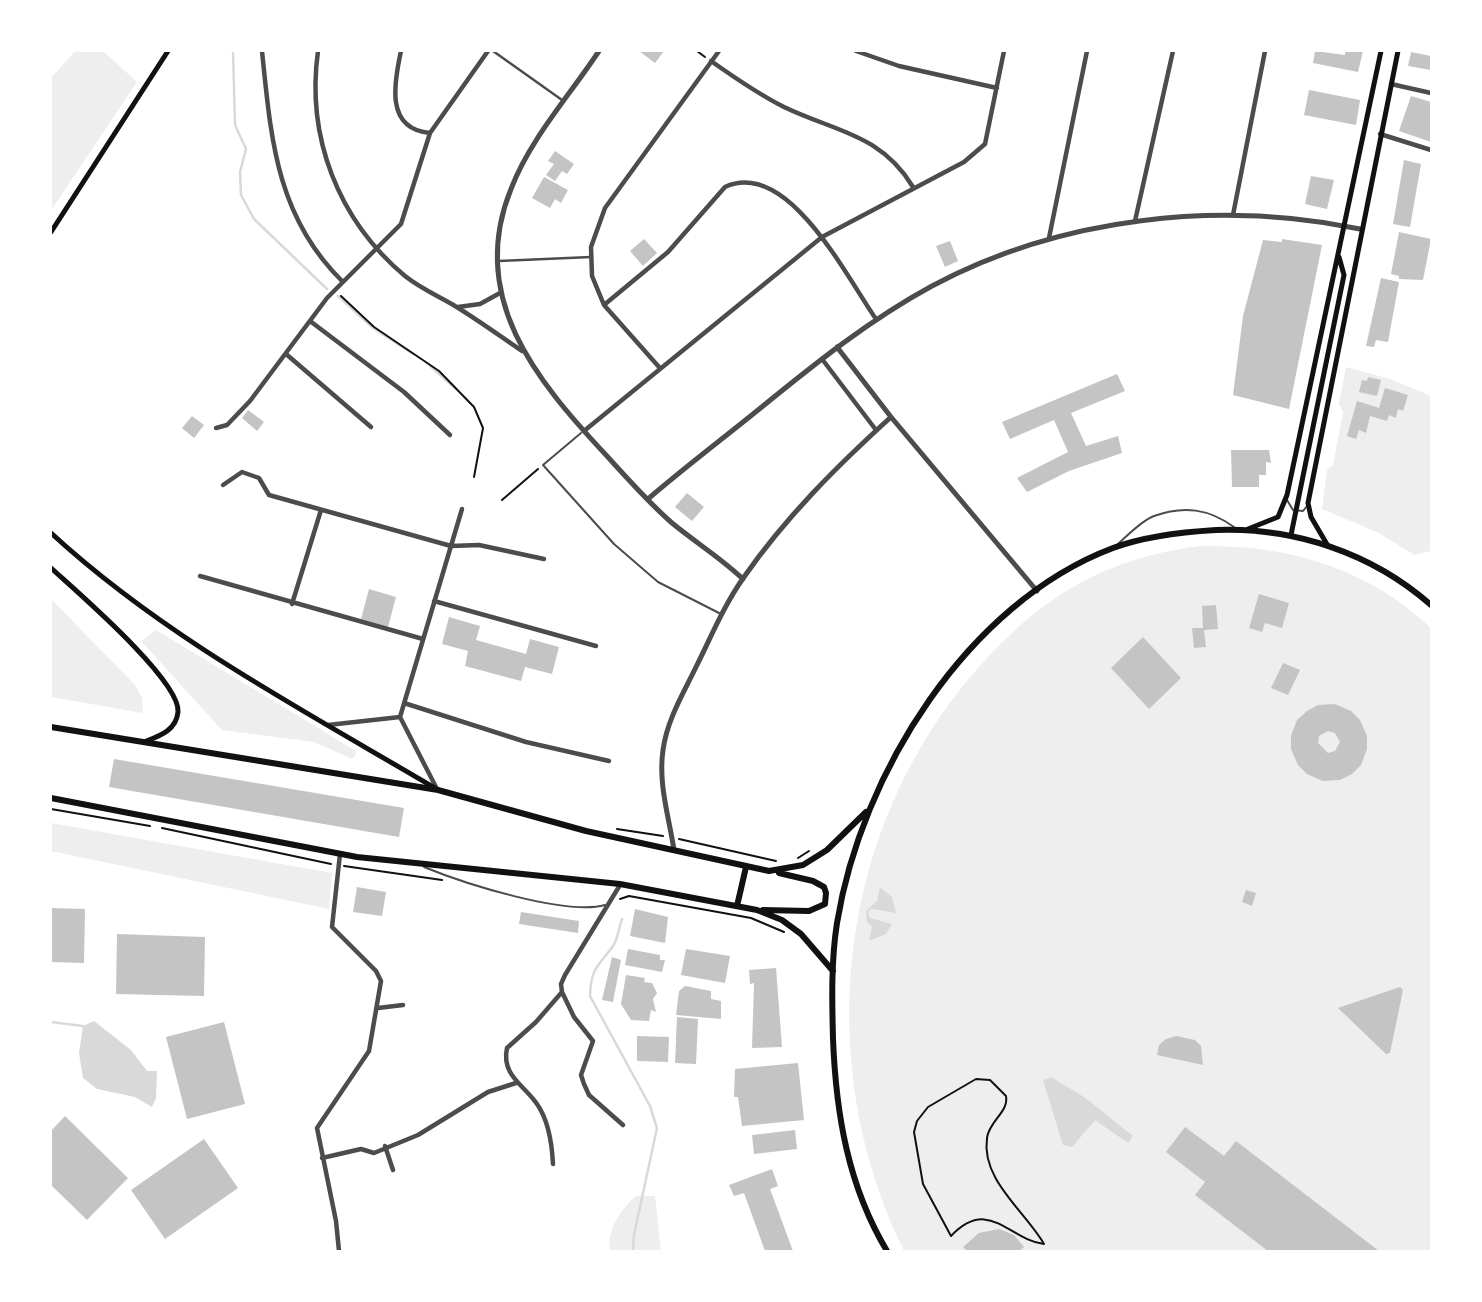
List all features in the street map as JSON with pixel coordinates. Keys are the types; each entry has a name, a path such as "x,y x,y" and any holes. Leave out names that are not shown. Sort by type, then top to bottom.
{"main road":[{"path":"51,232 169,51"},
{"path":"1241,530 1278,517 1287,495 1381,51"},
{"path":"1328,546 1311,517 1308,503 1360,229 1398,51"},
{"path":"1339,257 1344,275"},
{"path":"1291,535 1344,275 1354,262"},
{"path":"1297,502 1301,508 1308,503"},
{"path":"887,1251 861,1198 840,1122 834,1072 835,938 846,880 870,808 902,742 943,682 994,627 1037,591 1079,563 1112,548 1168,535 1241,530 1291,535 1328,546 1379,569 1431,604"},
{"path":"51,533 85,564 131,599 208,652 438,790"},
{"path":"51,568 154,667 172,691 178,708 173,725 163,734 144,742"},
{"path":"51,727 438,790 586,831 819,883 824,887 827,900 821,908 809,911 757,910 620,884 340,854 51,798"},
{"path":"769,871 788,870 827,850 870,808"},
{"path":"737,906 746,867"},
{"path":"757,910 782,920 801,934 833,971"}],"street":[{"path":"262,51 270,137 283,188 314,247 342,282"},
{"path":"318,51 316,100 323,153 342,198 377,249 406,277 457,307 522,351"},
{"path":"401,51 397,80 398,115 404,125 413,130 430,133"},
{"path":"216,428 227,425 250,401 335,289 386,240 404,217 430,133 488,51"},
{"path":"494,51 565,102"},
{"path":"599,51 524,161 511,188 500,224 497,262 500,293 507,318 522,351 584,430 648,499 743,579"},
{"path":"659,367 604,305 592,276 590,257 593,236 605,208 719,51"},
{"path":"856,51 899,66 997,88"},
{"path":"584,430 821,237 979,151 989,131 1003,51"},
{"path":"1049,239 1087,51"},
{"path":"1135,221 1173,51"},
{"path":"1233,215 1265,51"},
{"path":"711,61 761,96 872,143 894,161 913,187"},
{"path":"1391,84 1431,93"},
{"path":"1380,134 1431,150"},
{"path":"604,305 668,252 714,196 735,182 749,182 776,193 806,217 876,319"},
{"path":"648,499 837,347 876,319 969,268 1049,239 1135,221 1233,215 1360,229"},
{"path":"497,262 590,257"},
{"path":"457,307 480,304 500,293"},
{"path":"309,321 404,392 450,435"},
{"path":"837,347 891,417 1037,591"},
{"path":"286,354 371,427"},
{"path":"822,359 876,430"},
{"path":"674,850 661,775 666,733 722,614 743,579 803,504 891,417"},
{"path":"223,485 242,472 259,478 269,495 321,510 451,546 479,545 544,559"},
{"path":"438,790 400,717 462,509"},
{"path":"292,604 321,510"},
{"path":"200,576 423,639"},
{"path":"435,601 596,646"},
{"path":"404,703 526,742 609,761"},
{"path":"327,725 400,717"},
{"path":"339,1251 336,1221 317,1128 369,1051 378,1008 380,976 332,927 340,854"},
{"path":"620,884 562,981 562,992 574,1017 593,1041 581,1075 589,1095 623,1125"},
{"path":"553,1164 546,1125 537,1104 516,1083 506,1060 507,1048 536,1022 562,992"},
{"path":"378,1008 403,1005"},
{"path":"322,1158 361,1149 369,1154 418,1135 488,1092 516,1083"},
{"path":"385,1146 393,1170"}],"lane":[{"path":"584,430 543,465 614,544 658,582 722,614"},
{"path":"1287,495 1289,506 1296,511 1303,511 1308,503"},
{"path":"1112,548 1154,516 1181,512 1207,510 1241,530"},
{"path":"413,862 456,880 496,890 580,907 606,905"}],"path":[{"path":"697,51 711,61"},
{"path":"335,289 374,327 439,371 474,407 483,428 474,477"},
{"path":"502,500 543,465"},
{"path":"51,809 155,827 339,865 452,883"},
{"path":"672,838 766,861 785,862"},
{"path":"797,859 809,851"},
{"path":"606,905 629,896 751,918 793,936"},
{"path":"987,1079 1001,1087 1007,1104 988,1131 986,1159 1014,1208 1028,1219 1044,1244 988,1220 966,1223 951,1236 923,1184 914,1132 917,1121 928,1107 970,1080 987,1079"}],"shaded area":[{"path":"75,51 103,51 137,82 52,209 51,78"},
{"path":"1346,367 1390,379 1431,396 1431,551 1414,555 1379,533 1322,509 1327,470 1333,465 1343,412 1339,404"},
{"path":"1199,546 1263,549 1323,563 1380,589 1431,628 1431,1251 904,1251 875,1178 856,1102 849,1025 853,948 868,873 894,800 931,731 978,668 1026,621 1076,585 1103,572 1165,552"},
{"path":"51,599 135,685 142,698 143,713 51,697"},
{"path":"156,630 356,751 356,755 352,759 314,742 222,730 141,641"},
{"path":"51,823 332,873 329,909 51,851"},
{"path":"880,887 892,897 896,913 872,909 868,911 870,918 892,924 886,934 869,941 872,927 867,922 866,911 877,901"},
{"path":"94,1021 131,1050 147,1071 157,1071 156,1098 152,1107 135,1097 97,1089 83,1078 79,1053 83,1026"},
{"path":"1051,1077 1084,1097 1133,1136 1128,1143 1095,1120 1072,1147 1063,1145 1043,1080"},
{"path":"636,1196 655,1196 661,1251 610,1251 610,1236 616,1221"}],"building":[{"path":"639,51 664,51 655,63"},
{"path":"1315,51 1345,55 1345,51 1363,51 1358,72 1313,63"},
{"path":"1411,52 1431,56 1431,70 1408,66"},
{"path":"1309,90 1360,100 1356,125 1304,115"},
{"path":"1411,96 1431,102 1431,142 1399,131"},
{"path":"555,151 574,164 567,174 562,171 555,181 546,175 554,164 548,161"},
{"path":"1404,160 1421,164 1410,227 1393,224"},
{"path":"1311,176 1334,180 1327,209 1305,204"},
{"path":"544,177 568,190 561,203 555,199 550,208 532,198"},
{"path":"1399,232 1431,239 1423,280 1399,279 1399,276 1391,274"},
{"path":"644,239 657,253 643,266 630,251"},
{"path":"1282,239 1322,245 1289,409 1233,395 1243,316 1263,240 1282,242"},
{"path":"950,241 958,261 945,267 936,246"},
{"path":"1381,278 1399,282 1388,342 1376,340 1374,347 1366,346"},
{"path":"1117,374 1125,391 1071,413 1086,446 1118,436 1122,453 1069,471 1027,492 1017,478 1068,452 1054,420 1010,439 1002,422"},
{"path":"1368,377 1381,380 1377,396 1359,392 1362,380 1367,381"},
{"path":"1385,388 1408,395 1403,411 1398,409 1396,418 1389,415 1387,421 1370,416 1366,433 1359,430 1356,439 1347,436 1357,401 1379,408"},
{"path":"248,410 264,422 257,431 242,418"},
{"path":"192,416 204,425 194,438 182,428"},
{"path":"1231,450 1269,450 1271,463 1266,462 1266,475 1259,475 1259,487 1232,487"},
{"path":"687,493 704,507 692,521 675,507"},
{"path":"369,589 396,597 388,627 361,619"},
{"path":"1259,594 1289,603 1282,628 1265,623 1262,632 1249,628"},
{"path":"1216,605 1218,629 1204,630 1206,647 1194,648 1192,628 1203,628 1202,606"},
{"path":"449,617 480,626 476,640 526,654 530,639 559,647 552,674 525,667 521,681 465,666 468,651 442,644"},
{"path":"1143,637 1181,678 1149,709 1111,668"},
{"path":"1283,663 1300,670 1288,695 1271,688"},
{"path":"1335,704 1351,711 1360,720 1367,736 1367,749 1361,765 1340,780 1323,781 1307,774 1298,765 1291,749 1291,736 1297,720 1318,705","holes":["1328,731 1335,733 1340,742 1335,751 1328,753 1318,743 1319,736"]},
{"path":"114,759 404,808 399,837 109,787"},
{"path":"357,887 386,892 382,916 353,912"},
{"path":"1246,890 1256,893 1252,906 1242,902"},
{"path":"51,908 85,909 84,963 51,962"},
{"path":"635,909 668,917 665,943 630,936"},
{"path":"521,912 579,921 578,933 519,924"},
{"path":"117,934 205,937 204,996 116,994"},
{"path":"628,949 660,955 660,960 665,960 662,972 625,965"},
{"path":"686,949 730,956 725,983 681,975"},
{"path":"612,957 621,960 613,1002 602,1000"},
{"path":"776,968 782,1047 752,1048 754,983 750,984 749,970"},
{"path":"626,975 645,978 644,982 652,983 657,993 653,999 656,1012 651,1010 649,1021 631,1020 621,1004"},
{"path":"685,986 711,991 711,999 721,1001 721,1019 676,1015 679,991"},
{"path":"1400,987 1403,990 1390,1053 1386,1054 1338,1008"},
{"path":"677,1017 698,1019 696,1064 675,1063"},
{"path":"224,1022 245,1104 187,1119 166,1037"},
{"path":"637,1036 669,1037 668,1062 637,1061"},
{"path":"1176,1036 1195,1040 1201,1046 1203,1065 1157,1055 1159,1045"},
{"path":"798,1063 804,1120 742,1126 738,1097 734,1097 735,1069"},
{"path":"65,1116 128,1178 87,1220 51,1185 51,1131"},
{"path":"1185,1127 1224,1156 1236,1141 1379,1251 1268,1251 1195,1195 1205,1182 1166,1152"},
{"path":"795,1130 797,1149 754,1154 752,1135"},
{"path":"204,1139 238,1188 165,1239 131,1190"},
{"path":"772,1169 778,1186 770,1189 793,1251 765,1251 744,1193 734,1196 729,1185"},
{"path":"999,1229 1014,1235 1024,1247 1019,1251 967,1251 963,1247 979,1233"}],"waterway":[{"path":"233,51 235,125 246,149 240,172 241,195 254,219 327,289"},
{"path":"338,296 373,328 413,354"},
{"path":"430,366 456,389"},
{"path":"622,919 615,943 594,973 590,996 650,1106 657,1128 633,1251"},
{"path":"51,1022 83,1026"}]}
